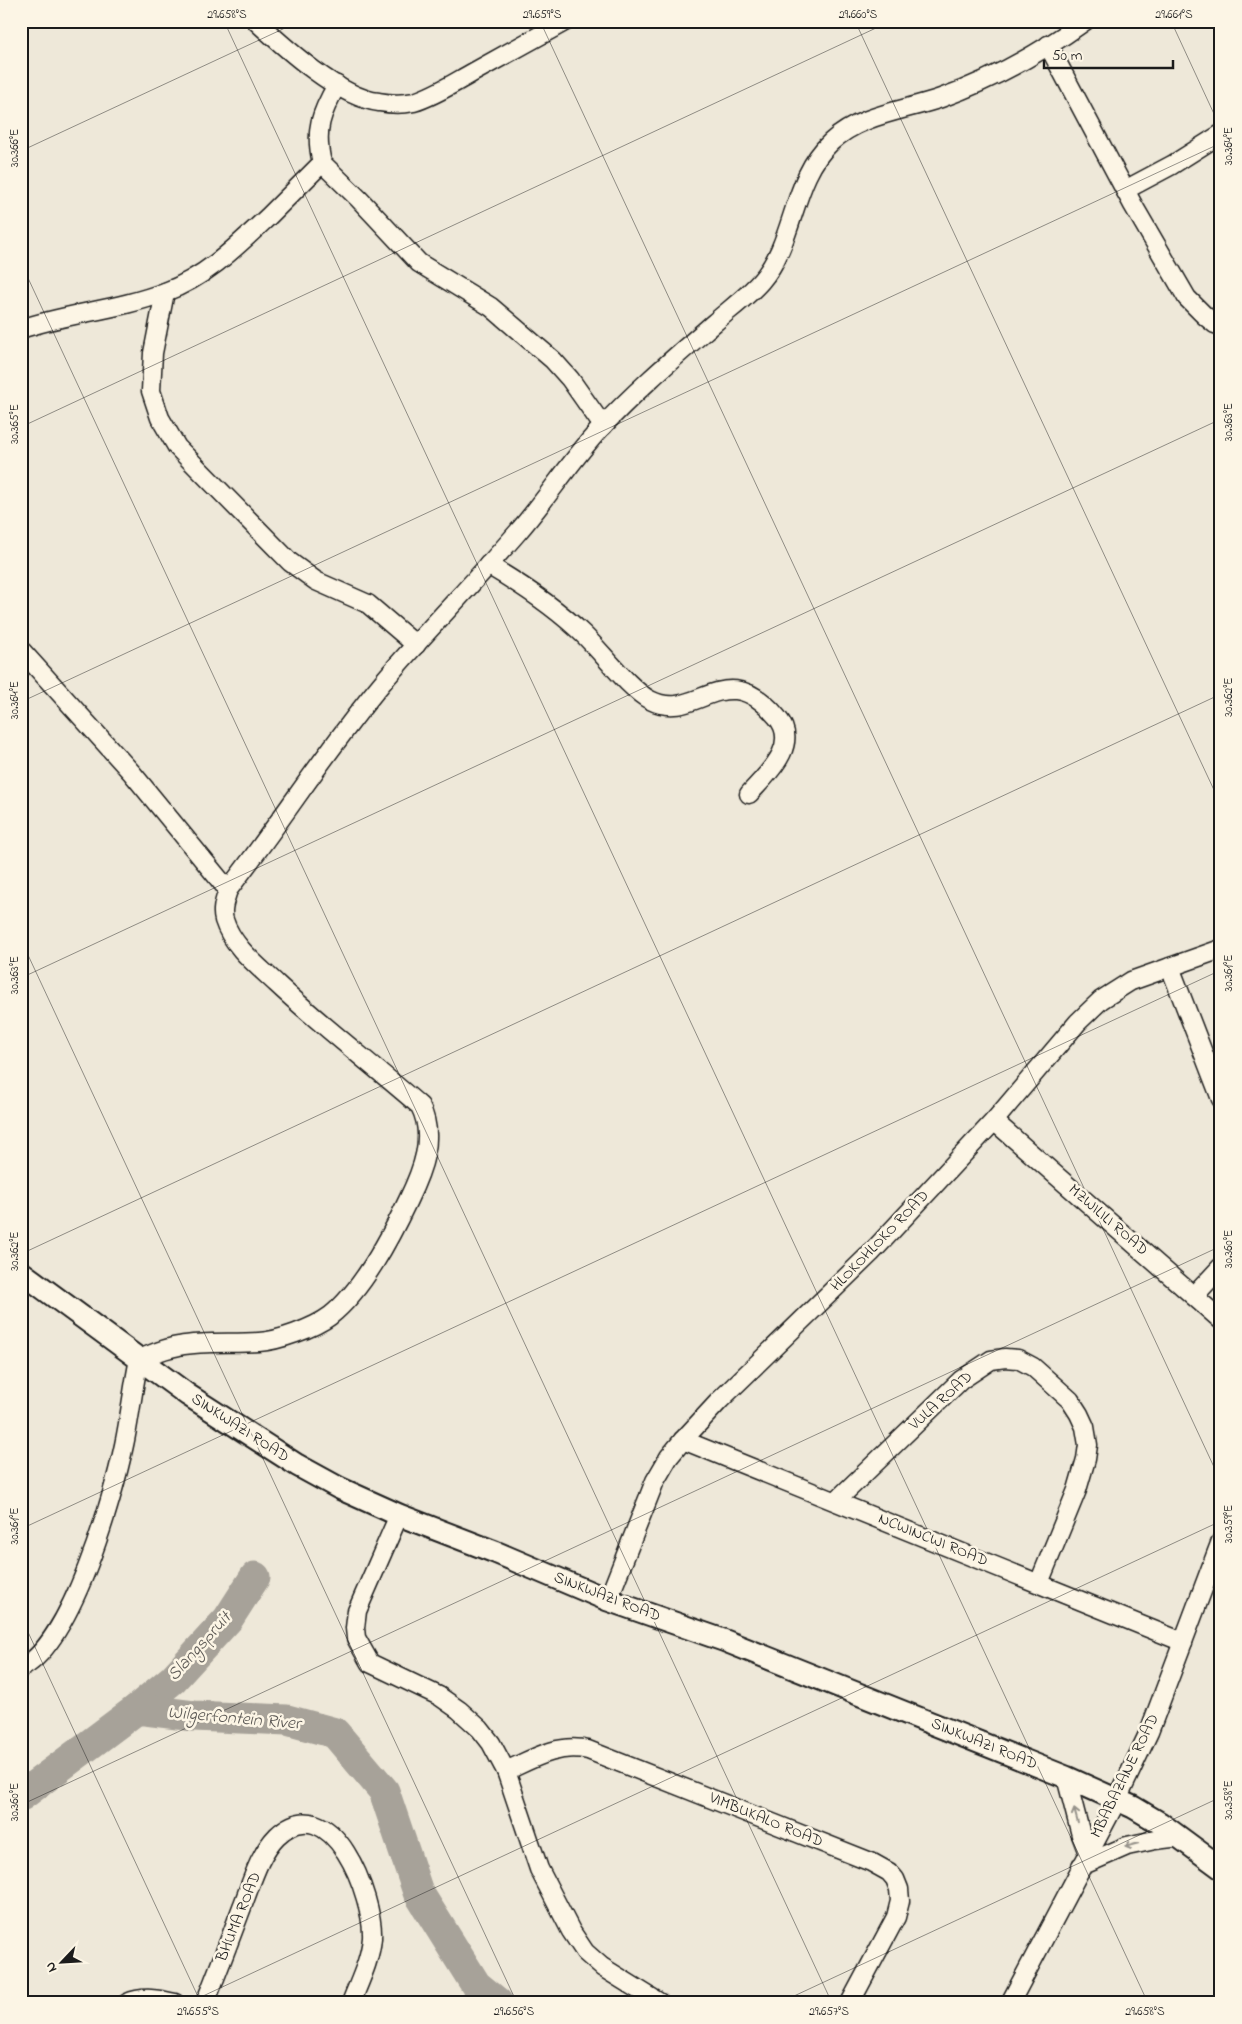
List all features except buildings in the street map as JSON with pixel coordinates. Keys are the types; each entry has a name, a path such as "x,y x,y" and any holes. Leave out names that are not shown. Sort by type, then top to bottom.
{"street":[{"path":"256,21 305,62 337,85 363,98 378,102 413,102 440,90 566,21"},
{"path":"21,1668 43,1651 65,1616 91,1557 112,1496 124,1444 139,1359 179,1346 260,1342 293,1335 329,1317 356,1288 391,1236 419,1178 426,1148 428,1128 420,1106 297,1002 253,962 238,944 224,919 222,909 228,890 334,744 382,684 516,534 575,457 602,426 666,365 758,284 774,266 802,187 814,163 830,143 861,123 942,98 992,76 1048,45 1085,21"},
{"path":"1048,45 1125,190 1187,298 1204,315 1215,324 1221,326"},
{"path":"337,85 321,116 318,137 322,163 359,198 419,263 491,308 553,360 570,379 602,426"},
{"path":"1125,190 1172,166 1221,134"},
{"path":"21,329 74,314 125,305 165,292 199,277 234,250 322,163"},
{"path":"165,292 152,353 151,391 160,418 177,447 290,562 316,580 368,604 416,645"},
{"path":"488,565 545,601 583,633 631,685 650,700 664,704 681,704 721,691 738,689 749,693 766,704 780,720 785,732 785,747 776,764 749,794"},
{"path":"21,650 132,773 228,890"},
{"name":"HLOKOHLOKO ROAD","path":"608,1600 655,1481 669,1457 720,1400 871,1253 994,1121 1078,1022 1101,1000 1131,981 1221,949"},
{"path":"1170,966 1221,1099"},
{"name":"MZWILILI ROAD","path":"994,1121 1221,1320"},
{"path":"1194,1296 1221,1267"},
{"name":"SINKWAZI ROAD","path":"21,1272 188,1395 297,1465 339,1488 399,1515 494,1552 608,1600 723,1640 1066,1777 1117,1800 1160,1823 1221,1868"},
{"name":"VULA ROAD","path":"836,1501 961,1380 991,1360 1018,1359 1033,1368 1070,1400 1085,1427 1088,1445 1077,1490 1039,1583"},
{"name":"NCWINCWI ROAD","path":"683,1440 1183,1642"},
{"path":"399,1515 357,1612 354,1628 356,1638 370,1663 439,1696 466,1716 491,1743 506,1771 540,1869 571,1931 585,1952 602,1967 660,2003"},
{"name":"MBABAZANE ROAD","path":"1010,2003 1117,1800 1149,1732 1221,1541"},
{"name":"VIMBUKALO ROAD","path":"506,1771 543,1754 564,1748 576,1747 588,1750 871,1862 889,1872 895,1879 899,1889 900,1901 896,1917 850,2003"},
{"path":"1066,1777 1081,1836 1084,1860 1127,1846 1180,1837"},
{"name":"BHUMA ROAD","path":"205,2003 267,1848 278,1835 294,1826 306,1823 328,1830 337,1838 363,1887 370,1914 372,1937 369,1958 351,2003"},
{"path":"128,2003 136,1999 151,1998 176,2003"}],"waterway":[{"name":"Slangspruit","path":"137,1709 173,1679 228,1619 255,1577"},
{"name":"Wilgerfontein River","path":"21,1796 137,1709 194,1716 287,1720 335,1733 384,1791 418,1892 476,1985 498,2003"}]}
